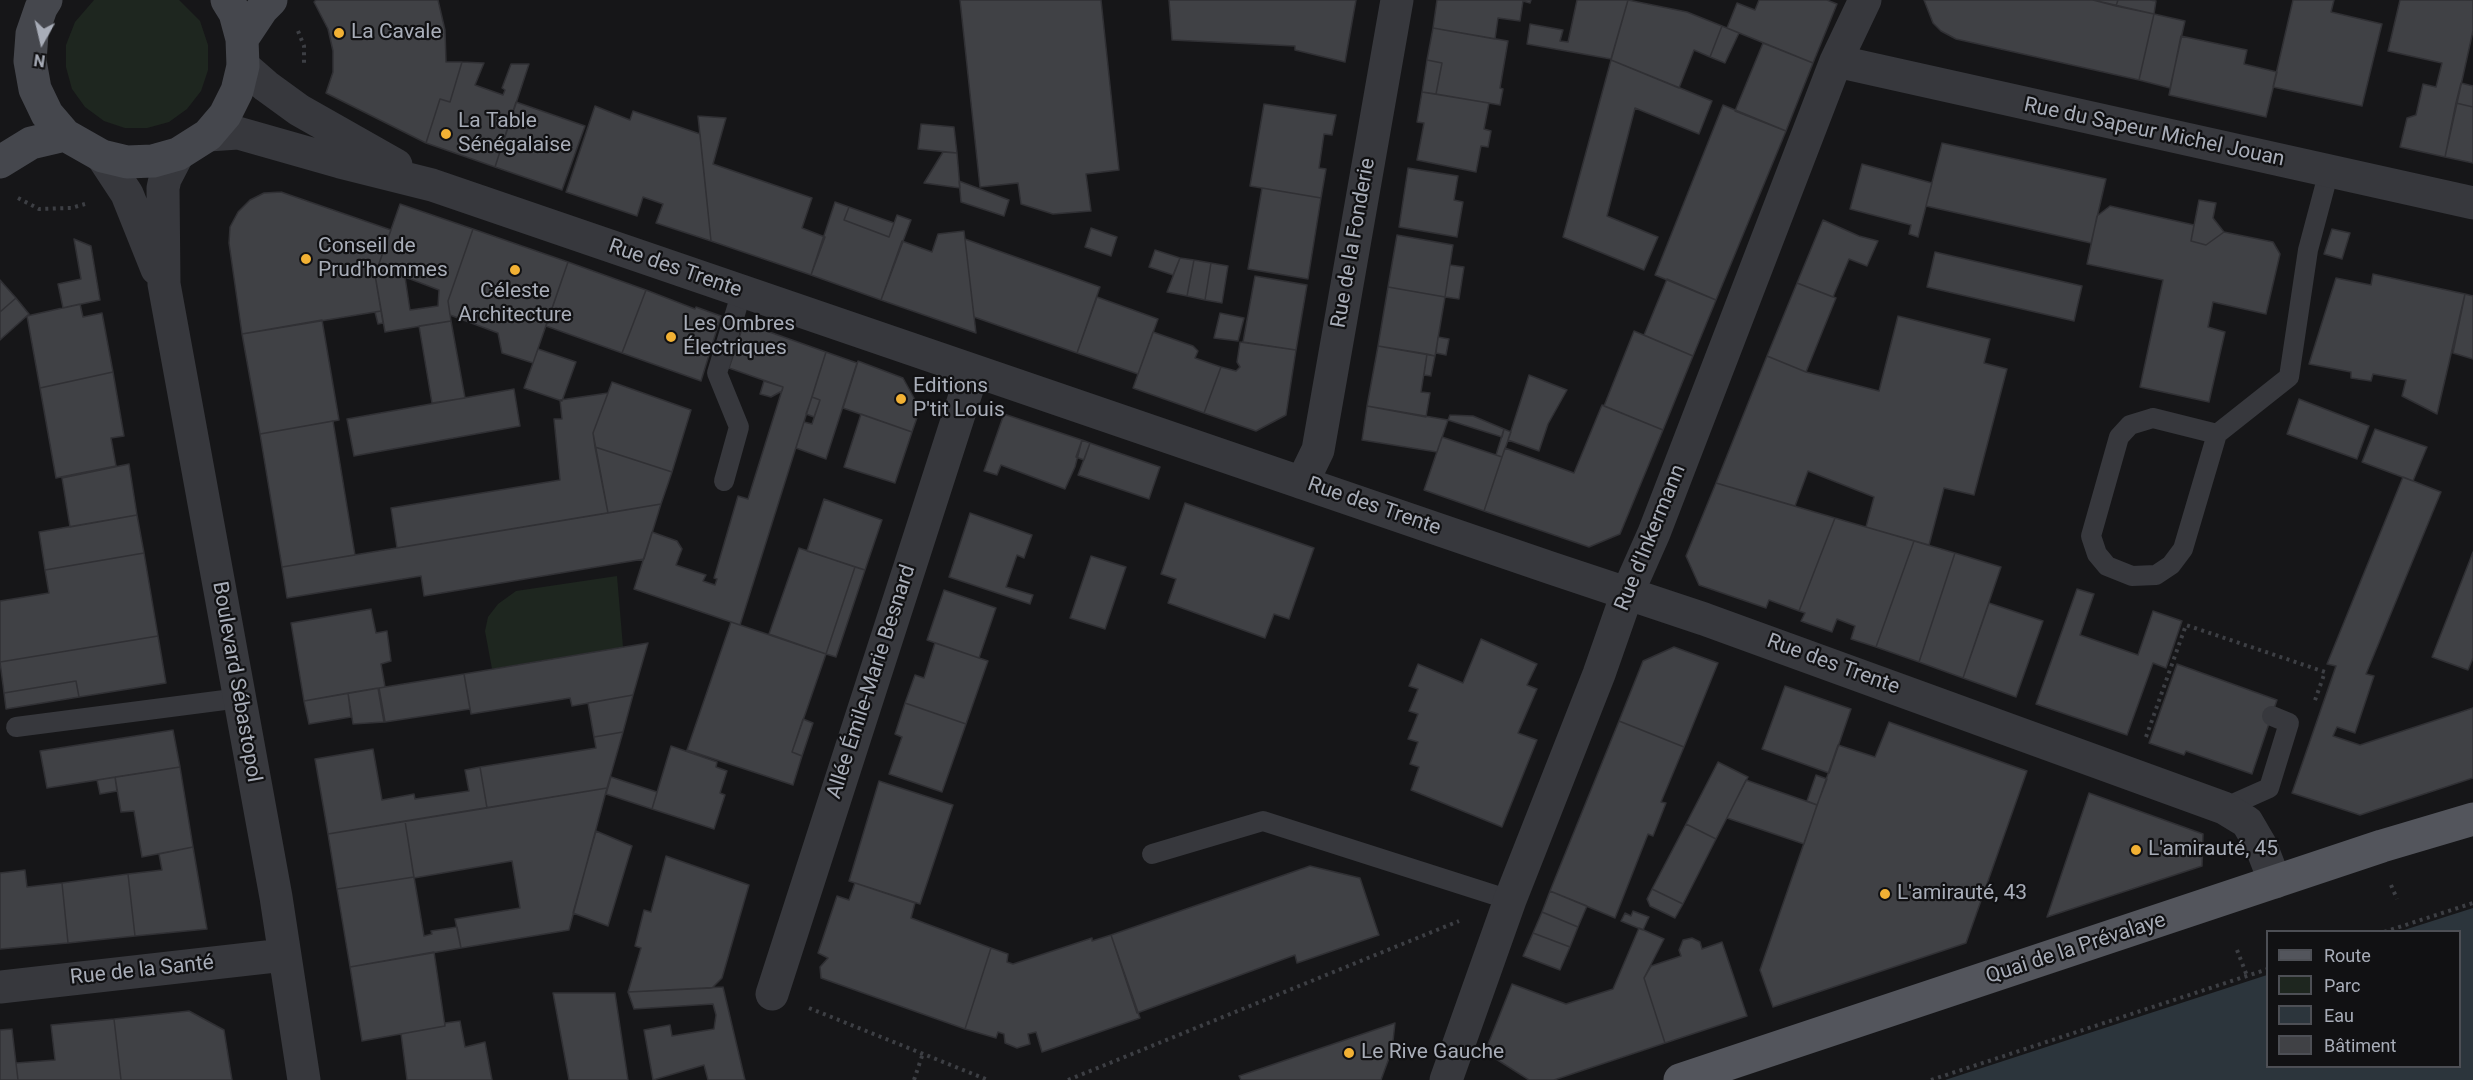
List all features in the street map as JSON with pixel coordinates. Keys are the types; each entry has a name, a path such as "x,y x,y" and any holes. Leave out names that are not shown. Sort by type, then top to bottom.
{"main road":[{"name":"Quai de la Prévalaye","path":"1680,1080 2275,882 2473,819"}],"street":[{"path":"46,0 32,34 30,61 35,89 47,114 65,135 102,156 127,162 153,161 178,154 208,135 225,114 233,99 243,52 262,9 271,0"},
{"path":"227,0 235,13 243,52"},
{"name":"Rue de la Fonderie","path":"1302,483 1318,450 1396,0"},
{"name":"Rue d'Inkermann","path":"1446,1080 1510,900 1599,674 1627,594 1654,533 1836,61 1865,0"},
{"name":"Rue des Trente","path":"243,52 266,86 299,110 432,185"},
{"name":"Rue du Sapeur Michel Jouan","path":"1836,61 1879,73 2473,203"},
{"name":"Rue des Trente","path":"208,135 238,133 432,185 1627,594 1704,618 2224,808 2247,822 2261,846 2275,882"},
{"path":"0,162 31,143 65,135"},
{"name":"Boulevard Sébastopol","path":"178,154 165,179 163,188 164,284 240,698 304,1080"},
{"name":"Boulevard Sébastopol","path":"102,156 127,194 164,284"},
{"name":"Allée Émile-Marie Besnard","path":"772,994 973,371"},
{"name":"Rue de la Santé","path":"0,987 284,955"}],"lane":[{"path":"2217,434 2153,418 2130,425 2119,437 2091,536 2097,554 2108,566 2132,576 2156,575 2171,565 2183,549 2217,434 2289,377 2308,250 2329,171"},
{"path":"724,482 739,427 717,373 742,291"},
{"path":"16,727 240,698"},
{"path":"2224,808 2269,788 2289,723 2272,716"},
{"path":"1152,854 1263,821 1510,900"}],"path":[{"path":"10,193 39,209 70,208 105,197 127,194"},
{"path":"2137,775 2145,739 2186,625 2325,672"},
{"path":"1068,1080 1510,900"},
{"path":"2390,930 2473,903"},
{"path":"2237,950 2247,976"},
{"path":"1931,1080 2266,970"},
{"path":"772,994 988,1080"},
{"path":"914,1080 923,1053"}],"green space":[{"path":"94,0 179,0 200,21 208,45 208,70 201,91 187,109 169,122 147,128 125,128 104,121 85,107 72,89 66,67 66,45 75,22"},
{"path":"617,576 623,647 492,669 485,631 488,617 498,604 516,591"}],"water":[{"path":"2473,908 2473,1080 1945,1080 2266,975 2266,1068 2461,1068 2461,930 2404,930"}],"building":[{"path":"316,0 438,0 445,30 446,62 462,62 450,102 440,99 426,143 326,93 333,72 333,51 328,29 314,2"},
{"path":"960,0 1101,0 1119,170 1086,174 1091,211 1053,214 1021,204 1018,183 980,187"},
{"path":"1169,0 1356,0 1345,62 1295,50 1295,46 1172,40"},
{"path":"1437,0 1531,0 1530,3 1523,1 1520,21 1498,18 1495,39 1433,28"},
{"path":"1577,0 1628,0 1611,59 1527,44 1530,24 1563,30 1560,41 1568,42"},
{"path":"1628,0 1687,12 1722,26 1710,57 1694,50 1679,88 1611,60"},
{"path":"1759,0 1827,0 1837,4 1813,63 1727,28 1737,3 1755,10"},
{"path":"1924,0 2093,0 2154,14 2139,80 1956,39 1941,31 1933,23"},
{"path":"2093,0 2118,0 2116,6"},
{"path":"2118,0 2156,1 2154,14 2116,6"},
{"path":"2293,0 2334,0 2331,12 2382,24 2362,106 2273,87"},
{"path":"2400,0 2473,0 2473,31 2445,157 2400,147 2407,118 2416,115 2423,84 2436,87 2442,63 2388,51"},
{"path":"2154,14 2185,21 2170,88 2139,80"},
{"path":"1722,26 1739,33 1725,63 1710,57"},
{"path":"1433,28 1508,41 1500,88 1503,89 1500,105 1436,94 1442,63 1427,60"},
{"path":"2181,36 2247,50 2244,64 2277,72 2266,117 2169,95"},
{"path":"1763,43 1813,63 1786,131 1735,111"},
{"path":"1427,60 1442,63 1436,94 1422,92"},
{"path":"1611,60 1712,101 1699,134 1635,108 1607,216 1658,237 1644,270 1563,237"},
{"path":"462,62 484,63 475,85 503,95 505,90 502,88 511,64 529,64 495,167 426,143 440,99 450,102"},
{"path":"2461,83 2473,86 2473,107 2456,103"},
{"path":"1422,92 1489,103 1484,129 1491,131 1488,147 1481,146 1476,172 1417,160 1424,123 1417,122"},
{"path":"516,102 585,126 562,190 495,167"},
{"path":"2456,103 2473,107 2473,163 2445,157"},
{"path":"1264,104 1336,115 1332,135 1324,134 1319,168 1326,169 1321,198 1250,186"},
{"path":"1723,105 1786,131 1716,300 1655,275"},
{"path":"595,106 630,120 633,111 700,134 711,241 656,223 663,204 643,197 637,216 566,192"},
{"path":"698,116 726,118 713,164 812,198 802,228 825,237 811,275 711,241"},
{"path":"921,124 954,127 957,153 918,149"},
{"path":"1942,143 2106,179 2091,243 1926,206"},
{"path":"943,152 957,153 960,188 924,183"},
{"path":"1862,164 1932,183 1918,237 1909,234 1911,225 1850,209"},
{"path":"1408,168 1458,176 1454,200 1463,202 1457,237 1399,227"},
{"path":"959,181 1009,200 1004,216 961,202"},
{"path":"1262,188 1321,198 1308,279 1248,269"},
{"name":"Conseil de Prud'hommes","path":"281,192 391,230 375,275 381,311 242,334 229,243 230,227 238,212 250,200 264,193"},
{"path":"2199,200 2216,203 2213,218 2224,232 2206,245 2191,241"},
{"path":"835,202 849,207 844,220 889,237 897,215 911,220 881,300 811,275"},
{"path":"400,204 473,229 448,301 451,321 385,332 375,275","holes":["405,277 439,290 438,306 410,310"]},
{"path":"2110,206 2194,225 2191,241 2206,245 2224,232 2273,242 2280,254 2266,314 2213,302 2208,327 2225,332 2209,402 2140,387 2163,280 2087,264 2097,216"},
{"path":"849,207 894,223 889,237 844,220"},
{"path":"1823,220 1859,236 1878,241 1867,266 1849,259 1833,297 1797,283"},
{"path":"1091,228 1117,237 1111,256 1085,247"},
{"path":"473,229 568,262 533,363 502,353 498,333 450,315 448,301"},
{"path":"2332,229 2350,233 2342,259 2324,254"},
{"path":"964,231 976,333 881,300 902,241 932,252 938,234"},
{"path":"1397,235 1453,245 1445,297 1388,287"},
{"path":"74,239 91,246 100,300 63,308 58,284 81,279"},
{"path":"965,239 1100,287 1077,353 974,317"},
{"path":"1155,250 1180,258 1173,275 1149,267"},
{"path":"1935,252 2082,286 2074,321 1927,287"},
{"path":"1180,258 1194,260 1187,296 1167,292"},
{"path":"1194,260 1211,263 1205,300 1187,296"},
{"path":"568,262 646,290 622,353 546,326"},
{"path":"1211,263 1228,266 1222,303 1205,300"},
{"path":"1450,265 1464,267 1459,299 1445,297"},
{"path":"2373,274 2465,294 2437,414 2402,396 2406,380 2373,374 2371,381 2351,378 2351,372 2309,364 2336,278 2371,285"},
{"path":"1255,276 1307,285 1296,350 1243,342"},
{"path":"1667,279 1716,300 1693,356 1644,335"},
{"path":"0,280 16,298 0,312"},
{"path":"1797,283 1836,298 1806,372 1767,356"},
{"path":"1388,287 1445,297 1435,356 1378,346"},
{"path":"646,290 695,309 696,307 721,316 701,381 622,353"},
{"path":"2465,294 2473,296 2473,359 2453,353"},
{"path":"1097,297 1158,319 1138,374 1077,353"},
{"path":"16,298 29,314 0,340 0,312"},
{"path":"80,304 83,317 102,313 113,372 40,388 27,316"},
{"path":"381,311 383,323 378,324 375,312"},
{"path":"1220,313 1244,318 1238,341 1214,338"},
{"path":"1898,316 1990,339 1984,363 2007,369 1974,495 1944,488 1929,545 1866,527 1874,497 1808,471 1795,506 1716,483 1767,356 1806,372 1879,391"},
{"path":"322,320 339,420 260,434 242,334"},
{"path":"451,321 465,398 432,403 419,326"},
{"path":"744,323 826,352 740,625 634,589 652,532 677,541 682,549 676,565 706,575 703,581 715,585 717,579 714,578 738,496 748,499 783,387 729,368"},
{"path":"1634,331 1693,356 1663,430 1604,406"},
{"path":"1153,332 1193,346 1198,351 1195,358 1221,367 1204,413 1133,388"},
{"path":"1438,337 1449,339 1446,355 1436,353"},
{"path":"1240,342 1296,350 1286,415 1256,431 1204,413 1221,367 1236,371 1240,367 1237,362"},
{"path":"1378,346 1427,354 1421,392 1430,393 1426,417 1367,406"},
{"path":"538,349 576,362 562,401 524,388"},
{"path":"826,352 857,363 826,459 796,448 804,422 812,424 820,400 812,397"},
{"path":"1427,354 1435,356 1431,376 1424,375"},
{"path":"858,361 903,378 920,409 912,432 843,408"},
{"path":"113,372 124,436 111,438 116,466 56,478 40,388"},
{"path":"1529,375 1567,390 1548,424 1539,451 1508,440"},
{"path":"764,381 783,387 782,391 771,397 760,394"},
{"path":"612,382 691,410 672,472 595,447 593,433"},
{"path":"514,389 520,426 354,456 347,419"},
{"path":"608,393 593,433 608,513 397,548 391,508 560,480 554,419 562,419 560,400"},
{"path":"812,397 820,400 814,417 806,414"},
{"path":"2299,399 2369,426 2357,459 2287,434"},
{"path":"1602,405 1663,430 1620,534 1589,547 1484,511 1505,448 1574,473"},
{"path":"1367,406 1448,420 1437,452 1362,440"},
{"path":"861,414 912,432 895,483 844,467"},
{"path":"1004,414 1082,440 1075,467 1065,489 1001,465 997,475 984,471"},
{"path":"1450,415 1473,416 1504,429 1502,437 1448,420"},
{"path":"333,421 355,555 282,567 260,434"},
{"path":"1504,429 1511,432 1502,457 1496,455"},
{"path":"2375,429 2427,447 2413,481 2362,462"},
{"path":"1442,437 1502,457 1484,511 1424,490"},
{"path":"1082,440 1090,443 1084,460 1076,457"},
{"path":"1090,443 1160,467 1149,499 1078,475"},
{"path":"595,447 672,472 661,504 608,513"},
{"path":"129,464 137,515 70,527 62,478"},
{"path":"2403,477 2441,492 2366,674 2374,676 2355,733 2337,727 2333,736 2360,745 2473,708 2473,778 2360,815 2292,793 2336,666 2327,664"},
{"path":"1716,483 1835,518 1799,611 1769,600 1766,608 1699,585 1686,556"},
{"path":"824,499 882,520 865,570 807,551"},
{"path":"1185,503 1314,548 1289,619 1274,614 1265,638 1168,603 1176,579 1161,574"},
{"path":"661,504 644,559 424,596 421,576 287,598 282,567"},
{"path":"970,513 1032,535 1024,558 1017,555 1006,587 1033,595 1030,604 949,577"},
{"path":"137,515 144,553 45,570 39,532"},
{"path":"1835,518 1914,541 1876,647 1851,639 1855,626 1837,619 1832,632 1801,621 1805,613 1799,611"},
{"path":"1914,541 1955,553 1919,662 1876,647"},
{"path":"799,548 855,567 826,654 769,634"},
{"path":"2473,552 2473,658 2468,670 2432,657"},
{"path":"144,553 158,636 0,662 0,601 49,593 45,570"},
{"path":"1955,553 2001,567 1963,678 1919,662"},
{"path":"1091,556 1126,567 1105,629 1070,618"},
{"path":"855,567 865,570 836,657 826,654"},
{"path":"2077,589 2094,594 2080,635 2138,655 2153,611 2182,621 2166,668 2153,663 2127,735 2036,704"},
{"path":"944,590 996,608 979,658 927,640"},
{"path":"1989,603 2043,621 2016,697 1963,678"},
{"path":"371,609 376,633 387,631 391,661 381,664 385,687 304,701 291,623"},
{"path":"731,622 826,654 792,752 802,756 793,785 687,750"},
{"path":"158,636 166,683 79,697 76,681 4,693 0,662"},
{"path":"1481,639 1537,664 1527,685 1537,689 1518,733 1537,740 1502,827 1411,790 1419,767 1410,764 1418,742 1408,739 1418,714 1409,711 1418,689 1409,686 1418,664 1463,683"},
{"path":"648,643 633,695 572,706 570,698 471,714 464,674"},
{"path":"935,643 988,661 966,724 905,703 915,675 924,678"},
{"path":"1674,647 1718,663 1684,747 1619,721 1643,661"},
{"path":"2177,664 2277,700 2252,774 2186,751 2184,755 2149,743"},
{"path":"464,674 470,709 385,722 379,688"},
{"path":"76,681 79,697 6,709 4,693"},
{"path":"1785,686 1851,709 1829,773 1762,749"},
{"path":"378,688 384,722 353,724 348,693"},
{"path":"348,693 351,717 309,724 304,701"},
{"path":"633,695 623,732 594,737 588,703"},
{"path":"905,703 966,724 942,792 889,774 902,737 895,734"},
{"path":"803,719 813,723 802,756 792,752"},
{"path":"1619,721 1684,747 1661,802 1666,803 1653,836 1648,834 1615,918 1550,891"},
{"name":"L'amirauté, 43","path":"1889,722 2027,771 1966,943 1773,1007 1760,970 1838,745 1875,757"},
{"path":"173,730 180,767 47,788 40,751"},
{"path":"623,732 607,788 487,808 480,767 596,748 594,737"},
{"path":"671,746 717,762 716,767 727,771 720,793 725,795 714,829 652,809"},
{"path":"373,749 382,800 414,794 415,799 469,791 465,770 480,767 487,808 328,834 315,759"},
{"path":"1718,762 1748,777 1716,839 1686,824"},
{"path":"180,767 193,847 142,857 134,811 121,812 115,777"},
{"path":"1816,775 1827,779 1817,805 1807,801"},
{"path":"115,777 117,791 100,794 97,780"},
{"path":"611,777 657,792 652,809 606,794"},
{"path":"1746,780 1817,805 1804,844 1727,818"},
{"path":"879,781 953,805 920,904 849,881"},
{"path":"607,788 569,930 461,948 455,919 520,908 512,861 414,878 405,821"},
{"name":"L'amirauté, 45","path":"2089,793 2203,834 2202,866 2047,917"},
{"path":"405,821 414,877 337,889 328,834"},
{"path":"1686,824 1716,839 1683,904 1652,889"},
{"path":"596,831 632,846 608,926 573,913"},
{"path":"193,847 207,929 135,936 128,874 162,870 159,854"},
{"path":"666,856 749,885 722,978 712,988 628,992 641,948 635,946 644,910 651,912"},
{"path":"1310,866 1360,878 1379,935 1297,963 1295,955 1137,1013 1111,935"},
{"path":"25,870 27,887 62,883 68,943 0,949 0,873"},
{"path":"128,874 135,936 68,943 62,883"},
{"path":"414,877 424,936 432,934 431,931 457,927 461,948 350,967 337,889"},
{"path":"855,883 915,903 911,918 991,948 965,1029 821,978 820,967 828,958 818,953 837,896 849,900"},
{"path":"1652,889 1683,904 1675,918 1650,906 1647,899"},
{"path":"1550,891 1587,906 1578,927 1542,912"},
{"path":"1633,911 1649,917 1643,930 1621,921 1625,913 1631,916"},
{"path":"1542,912 1578,927 1570,947 1533,933"},
{"path":"1639,928 1664,939 1644,978 1665,1043 1554,1080 1529,1080 1485,1052 1512,984 1566,1004 1613,989"},
{"path":"1533,933 1570,947 1560,970 1523,956"},
{"path":"1111,935 1140,1018 1042,1052 1036,1032 1028,1034 1030,1044 1017,1048 1005,1043 1004,1034 998,1032 996,1038 965,1029 991,948 1008,954 1007,962 1013,964 1092,938 1092,941"},
{"path":"1692,938 1700,942 1702,949 1722,942 1747,1016 1665,1043 1644,978 1651,966 1681,956 1679,950 1683,940"},
{"path":"434,952 445,1026 362,1041 350,967"},
{"path":"723,987 745,1080 708,1080 704,1065 653,1080 644,1030 670,1025 672,1036 714,1029 716,1015 713,1004 634,1009 628,992"},
{"path":"553,993 615,993 628,1080 569,1080"},
{"path":"189,1011 224,1030 232,1080 121,1080 114,1019"},
{"path":"114,1019 121,1080 18,1080 16,1063 55,1060 51,1025"},
{"path":"460,1021 465,1047 485,1042 492,1080 407,1080 401,1034"},
{"name":"Le Rive Gauche","path":"1395,1023 1392,1050 1381,1080 1241,1080 1239,1076"},
{"path":"12,1029 18,1080 0,1080 0,1030"}],"place":[{"name":"La Cavale","path":"339,33"},
{"name":"La Table Sénégalaise","path":"446,134"},
{"name":"Conseil de Prud'hommes","path":"306,259"},
{"name":"Céleste Architecture","path":"515,270"},
{"name":"Les Ombres Électriques","path":"671,337"},
{"name":"Editions P'tit Louis","path":"901,399"},
{"name":"L'amirauté, 45","path":"2136,850"},
{"name":"L'amirauté, 43","path":"1885,894"},
{"name":"Le Rive Gauche","path":"1349,1053"}]}
